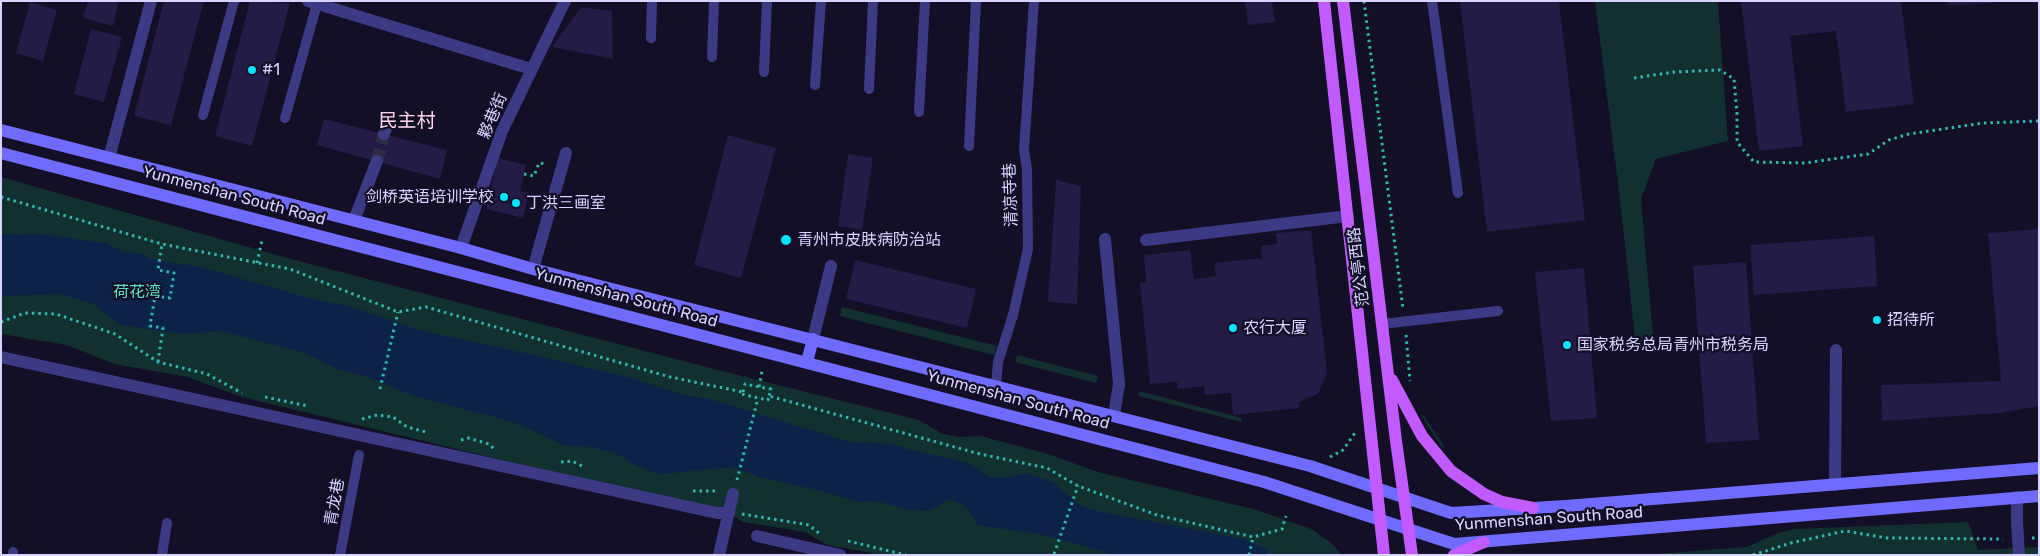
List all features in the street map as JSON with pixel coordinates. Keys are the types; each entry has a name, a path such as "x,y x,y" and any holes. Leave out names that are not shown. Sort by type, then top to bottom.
{"main road":[{"name":"范公亭西路","path":"1324,1 1384,555"},
{"name":"范公亭西路","path":"1343,1 1412,555"},
{"name":"Yunmenshan South Road","path":"1,130 354,220 533,269 1310,466 1451,513 2039,468"},
{"name":"Yunmenshan South Road","path":"1,153 1264,482 1454,544 2039,496"},
{"path":"806,362 813,339"},
{"path":"1388,371 1422,436 1451,471 1484,494 1502,502 1533,508"},
{"path":"1454,555 1484,542"}],"street":[{"path":"108,158 151,1"},
{"name":"夥巷街","path":"461,248 502,131 565,1"},
{"path":"312,3 531,69"},
{"path":"384,134 390,117"},
{"path":"533,269 566,153"},
{"path":"354,220 376,161"},
{"path":"1146,240 1348,216"},
{"path":"1105,239 1119,384 1114,415"},
{"path":"813,339 831,266"},
{"path":"1835,485 1836,350"},
{"path":"1,357 707,511 729,513"},
{"path":"719,555 733,494"},
{"path":"2016,497 2019,555"},
{"path":"757,536 840,555"}],"lane":[{"path":"203,115 234,1"},
{"path":"651,38 652,1"},
{"path":"712,58 714,1"},
{"path":"764,72 767,1"},
{"path":"815,85 821,1"},
{"path":"869,89 873,1"},
{"path":"919,112 925,1"},
{"path":"969,146 976,1"},
{"name":"清凉寺巷","path":"996,385 998,362 1013,314 1028,249 1027,169 1024,150 1034,1"},
{"path":"1432,1 1458,193"},
{"path":"285,118 312,3"},
{"path":"1382,324 1498,312"},
{"name":"青龙巷","path":"340,555 359,455"},
{"path":"162,555 167,523"}],"path":[{"path":"1364,1 1412,382"},
{"path":"1634,78 1674,72 1720,70 1734,79 1737,142 1754,162 1805,163 1868,154 1889,140 1909,134 1983,123 2039,121"},
{"path":"524,174 534,176 538,163 562,168"},
{"path":"1,197 162,244 290,269 398,312 426,307 670,377 743,392 742,394 758,398 768,400 771,389 744,384 743,392"},
{"path":"257,263 262,240"},
{"path":"158,362 163,328 150,326 155,296 170,298 174,273 158,270 162,244"},
{"path":"380,389 398,312"},
{"path":"1,322 25,313 56,314 115,334 158,362 207,374 246,394"},
{"path":"759,387 762,371"},
{"path":"769,396 980,454 1047,468 1078,486 1157,515 1253,537 1282,529 1286,516"},
{"path":"262,397 286,400 312,407"},
{"path":"684,492 710,490 733,494 758,398"},
{"path":"355,420 378,415 393,417 407,427 432,434"},
{"path":"1310,466 1343,450 1351,442 1357,427"},
{"path":"456,442 468,438 489,444 500,454"},
{"path":"554,462 572,462 591,471"},
{"path":"1054,554 1078,486"},
{"path":"1753,555 1790,542 1845,531 1887,538 2012,539"},
{"path":"1249,555 1253,537"},
{"path":"2030,538 2039,538"}],"green space":[{"path":"1595,1 1718,1 1728,141 1656,159 1641,199 1654,346 1636,348 1619,191"},
{"name":"荷花湾","path":"1,177 291,259 919,420 943,434 959,437 981,436 1048,454 1098,472 1257,510 1311,529 1330,542 1342,555 881,555 828,545 805,532 743,522 729,513 709,506 506,461 242,397 188,377 114,364 67,345 1,334"},
{"path":"842,307 997,346 994,355 840,316"},
{"path":"1017,355 1098,376 1096,383 1015,362"},
{"path":"1139,391 1242,418 1241,422 1139,396"},
{"path":"1421,415 1424,416 1444,446 1442,448"},
{"path":"1968,522 1978,550 2039,547 2039,555 1643,555 1746,547 1781,532 1795,529"}],"water":[{"path":"37,234 107,243 123,252 142,254 150,259 201,267 323,302 346,305 419,330 556,360 631,378 683,395 706,398 850,442 893,444 910,450 966,462 990,477 1009,477 1026,473 1053,482 1078,504 1092,510 1247,540 1267,550 1267,555 1116,555 1044,535 978,525 966,506 949,499 929,511 905,509 877,501 858,502 822,491 759,477 734,467 659,474 633,464 613,452 583,446 566,446 516,423 415,396 367,377 337,369 305,353 222,331 182,334 121,325 93,304 61,294 1,296 1,235"}],"building":[{"path":"88,1 119,1 113,26 83,18"},
{"path":"164,1 204,1 171,125 134,116"},
{"name":"#1","path":"250,1 290,3 252,146 215,136"},
{"path":"1245,1 1272,1 1275,22 1248,25"},
{"path":"1460,1 1559,1 1585,220 1487,232"},
{"path":"1741,1 1901,1 1914,104 1846,112 1836,31 1790,36 1803,146 1759,151"},
{"path":"1948,1 1993,1 1993,3 1948,5"},
{"path":"30,2 57,10 43,61 16,53"},
{"path":"581,7 612,11 613,59 552,47"},
{"path":"91,29 122,37 104,102 74,94"},
{"path":"324,119 447,150 440,179 317,145"},
{"path":"728,135 776,148 741,278 694,265"},
{"path":"848,154 873,158 862,230 838,226"},
{"path":"498,158 526,165 520,191 529,193 523,218 486,209"},
{"path":"1056,180 1081,186 1077,304 1048,302"},
{"path":"2039,229 2039,406 2000,413 1882,421 1881,385 2001,381 1988,233"},
{"name":"农行大厦","path":"1311,230 1327,373 1318,394 1299,402 1299,408 1233,415 1231,393 1205,395 1204,386 1178,389 1177,382 1150,384 1140,283 1146,282 1144,255 1190,250 1194,279 1216,276 1214,263 1262,258 1261,246 1277,244 1276,233"},
{"path":"1874,236 1877,286 1754,295 1750,245"},
{"path":"855,260 976,289 967,328 846,299"},
{"path":"1746,262 1759,440 1706,443 1693,266"},
{"name":"国家税务总局青州市税务局","path":"1584,268 1597,418 1551,421 1535,272"}],"tunnel":[{"path":"377,161 384,134"}],"place":[{"name":"#1","path":"252,70"},
{"name":"剑桥英语培训学校","path":"504,197"},
{"name":"丁洪三画室","path":"516,203"},
{"name":"青州市皮肤病防治站","path":"786,240"},
{"name":"招待所","path":"1877,320"},
{"name":"农行大厦","path":"1233,328"},
{"name":"国家税务总局青州市税务局","path":"1567,345"}],"district":[{"name":"民主村","path":"407,122"}]}
